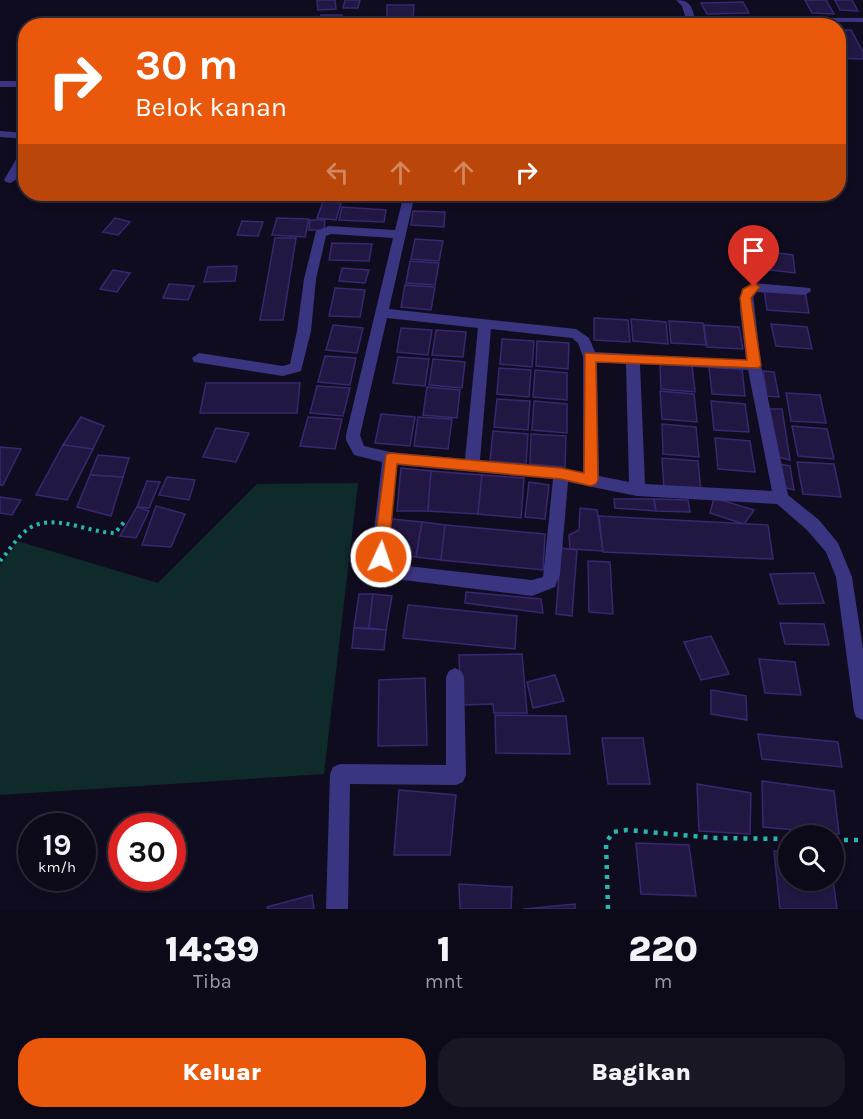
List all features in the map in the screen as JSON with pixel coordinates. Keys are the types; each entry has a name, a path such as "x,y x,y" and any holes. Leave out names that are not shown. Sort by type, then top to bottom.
{"street":[{"path":"680,0 686,5 691,18"},
{"path":"0,84 18,84"},
{"path":"0,135 18,136"},
{"path":"5,179 18,162"},
{"path":"407,201 353,440 359,451 390,458 561,474 637,490 781,498 813,525 832,548 844,577 863,711"},
{"path":"199,358 283,371 296,367 304,331 310,279 320,234 329,230 398,234"},
{"path":"781,498 754,365 747,292 754,287 805,291"},
{"path":"382,313 576,334 585,341 590,357 591,480"},
{"path":"472,466 485,324"},
{"path":"590,357 754,365"},
{"path":"633,359 637,490"},
{"path":"390,458 380,547 381,557 386,567 395,572 532,588 549,582 552,574 561,474"},
{"path":"337,909 340,774 456,775 455,677"}],"lane":[{"path":"846,20 863,20"}],"path":[{"path":"0,561 28,529 40,523 54,523 102,534 115,533 125,521"},
{"path":"608,909 606,843 613,832 627,830 715,838 778,839"},
{"path":"844,840 863,840"}],"green space":[{"path":"358,483 324,774 0,795 0,566 17,541 158,583 257,484"}],"building":[{"path":"317,0 335,0 336,9 318,10"},
{"path":"345,0 360,0 358,8 343,8"},
{"path":"805,0 826,0 834,14 812,13"},
{"path":"835,0 852,0 858,11 840,10"},
{"path":"743,2 749,13 707,14 701,3"},
{"path":"387,5 414,5 413,18 387,18"},
{"path":"321,15 342,15 342,18 321,18"},
{"path":"846,30 851,30 863,52 863,59 846,58"},
{"path":"323,202 341,203 336,220 317,218"},
{"path":"342,207 386,210 384,222 339,220"},
{"path":"413,211 445,212 444,227 411,225"},
{"path":"115,218 130,222 118,235 103,232"},
{"path":"277,218 309,219 305,237 272,235"},
{"path":"310,220 325,220 324,230 309,230"},
{"path":"242,221 263,222 258,236 237,235"},
{"path":"275,238 296,238 283,320 260,320"},
{"path":"415,239 443,241 439,261 411,259"},
{"path":"332,243 372,244 369,261 329,260"},
{"path":"763,251 793,255 795,273 763,269"},
{"path":"410,261 439,263 435,285 406,283"},
{"path":"237,266 235,281 204,282 208,267"},
{"path":"342,268 369,270 365,283 339,281"},
{"path":"113,270 130,273 117,292 100,289"},
{"path":"169,284 194,286 188,300 163,298"},
{"path":"405,285 435,287 431,310 401,307"},
{"path":"335,288 365,290 360,317 329,316"},
{"path":"764,289 805,292 809,313 767,310"},
{"path":"594,318 628,320 630,342 594,340"},
{"path":"631,319 666,322 668,344 633,341"},
{"path":"669,321 703,323 706,345 671,343"},
{"path":"771,324 807,327 812,349 776,346"},
{"path":"333,325 363,328 357,353 326,350"},
{"path":"704,325 739,327 743,349 707,347"},
{"path":"401,328 432,330 428,355 397,352"},
{"path":"436,330 466,332 463,357 432,355"},
{"path":"502,339 534,341 532,367 500,364"},
{"path":"537,341 569,343 568,369 536,366"},
{"path":"325,356 356,358 350,385 318,382"},
{"path":"398,357 429,359 425,386 393,383"},
{"path":"433,359 465,362 462,388 429,385"},
{"path":"660,363 692,365 695,392 661,389"},
{"path":"709,367 742,369 745,396 712,394"},
{"path":"499,368 531,370 529,397 497,394"},
{"path":"535,370 567,373 567,400 533,397"},
{"path":"763,371 774,372 779,397 767,396"},
{"path":"206,383 300,383 297,413 200,413"},
{"path":"317,386 350,388 343,416 310,413"},
{"path":"427,387 460,390 457,418 423,415"},
{"path":"660,391 694,394 697,422 662,419"},
{"path":"786,393 820,395 826,423 791,421"},
{"path":"497,399 530,401 528,430 494,427"},
{"path":"534,401 567,404 567,433 532,430"},
{"path":"711,401 745,404 749,432 714,430"},
{"path":"769,409 782,409 790,460 777,457"},
{"path":"381,414 415,417 410,446 375,443"},
{"path":"81,417 104,426 93,449 63,445"},
{"path":"308,417 342,419 335,449 300,446"},
{"path":"418,417 452,419 448,449 414,446"},
{"path":"662,424 696,427 699,457 663,454"},
{"path":"792,426 827,429 834,459 798,456"},
{"path":"216,428 249,433 236,462 203,457"},
{"path":"493,431 528,434 526,464 490,461"},
{"path":"531,434 566,436 565,467 530,464"},
{"path":"715,438 750,441 755,472 718,469"},
{"path":"63,445 93,449 67,500 36,495"},
{"path":"0,447 21,449 3,485 0,485"},
{"path":"98,455 129,458 123,477 90,475"},
{"path":"662,458 698,461 701,493 664,490"},
{"path":"797,462 834,464 841,497 803,494"},
{"path":"779,464 790,466 794,490 782,487"},
{"path":"401,468 431,471 428,511 397,511"},
{"path":"431,471 482,475 478,514 428,511"},
{"path":"90,475 123,477 111,516 77,507"},
{"path":"482,475 524,478 521,518 478,514"},
{"path":"167,477 195,480 189,500 159,495"},
{"path":"147,481 160,482 149,508 137,507"},
{"path":"529,482 549,485 545,519 525,517"},
{"path":"0,497 21,500 12,515 0,513"},
{"path":"714,498 754,510 744,524 710,513"},
{"path":"614,499 654,499 656,511 615,508"},
{"path":"654,499 688,500 690,512 656,511"},
{"path":"156,506 185,514 171,547 142,545"},
{"path":"137,507 149,511 136,538 120,536"},
{"path":"580,508 597,510 603,551 570,549 569,535 579,530"},
{"path":"599,516 768,525 773,559 603,552"},
{"path":"391,519 422,522 416,557 386,553"},
{"path":"422,522 445,525 441,560 416,557"},
{"path":"445,525 545,534 543,570 441,560"},
{"path":"561,548 577,550 572,616 556,614"},
{"path":"588,561 610,562 613,614 589,612"},
{"path":"814,573 824,603 779,604 770,574"},
{"path":"466,592 541,599 543,613 465,603"},
{"path":"359,594 373,594 369,628 354,628"},
{"path":"373,594 392,596 386,630 369,628"},
{"path":"408,605 517,616 515,649 403,638"},
{"path":"780,623 824,624 829,645 785,644"},
{"path":"354,628 386,630 384,650 352,648"},
{"path":"711,636 729,674 701,680 684,642"},
{"path":"522,654 527,713 494,713 493,704 461,705 459,655"},
{"path":"759,659 795,662 801,695 765,693"},
{"path":"555,675 564,701 533,708 527,682"},
{"path":"425,678 427,745 378,746 379,680"},
{"path":"711,690 746,696 747,720 711,714"},
{"path":"495,715 566,716 570,754 496,753"},
{"path":"758,734 838,742 842,767 762,759"},
{"path":"602,738 643,738 650,784 608,784"},
{"path":"762,781 834,791 838,825 763,827"},
{"path":"697,784 751,793 750,834 699,831"},
{"path":"399,790 456,795 450,855 394,855"},
{"path":"636,843 689,845 696,896 641,894"},
{"path":"774,851 778,852 778,890"},
{"path":"459,884 512,887 511,909 460,909"},
{"path":"778,891 835,891 837,909 780,909"},
{"path":"312,895 314,909 268,909 267,907"},
{"path":"575,904 575,909 523,909"}],"route":[{"path":"381,557 380,547 390,458 561,474 591,480 590,357 754,365 746,298 747,292 754,287"}]}
